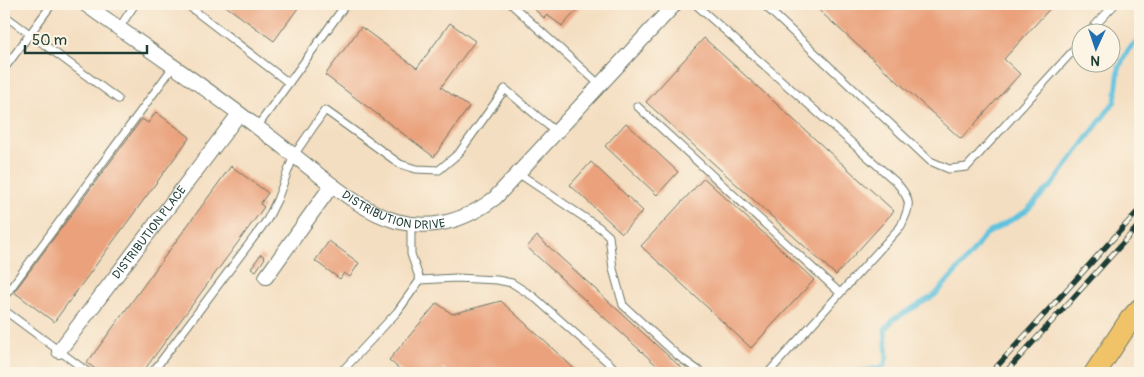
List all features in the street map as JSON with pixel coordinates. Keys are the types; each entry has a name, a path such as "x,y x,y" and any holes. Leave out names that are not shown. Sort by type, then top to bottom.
{"main road":[{"path":"1095,373 1135,318"}],"street":[{"name":"DISTRIBUTION DRIVE","path":"85,4 257,127 332,185 363,206 381,215 411,224 440,225 464,218 480,210 495,198 675,4"},
{"name":"DISTRIBUTION PLACE","path":"59,351 239,114"},
{"path":"266,277 332,185"}],"lane":[{"path":"4,69 52,4"},
{"path":"119,28 135,4"},
{"path":"186,4 289,83"},
{"path":"257,127 346,4"},
{"path":"511,4 600,85"},
{"path":"695,4 896,182 907,195 910,207 901,226 768,373"},
{"path":"763,4 930,161 949,169 968,167 1072,52"},
{"path":"1098,22 1115,4"},
{"path":"4,15 118,98"},
{"path":"4,297 173,67"},
{"path":"152,373 267,220 277,200 294,155 325,110 400,164 416,169 439,170 458,153 505,89 556,132"},
{"path":"637,106 840,293"},
{"path":"518,173 609,236 613,269 623,305 678,356 702,373"},
{"path":"411,224 411,254 420,280"},
{"path":"420,280 456,278 497,280 512,283 534,297 620,373"},
{"path":"337,373 348,371 397,312 420,280"},
{"path":"4,310 89,373"}],"building":[{"path":"223,4 301,4 274,41"},
{"path":"537,4 583,4 562,26 547,15 544,18 533,8"},
{"path":"812,4 1054,4 1004,59 1020,74 961,139"},
{"path":"450,23 475,41 441,87 469,107 434,157 325,75 361,27 417,68"},
{"path":"704,38 894,211 836,275 646,102"},
{"path":"156,112 190,137 54,322 14,292 142,119 148,123"},
{"path":"626,123 678,172 657,195 605,146"},
{"path":"591,162 643,211 622,233 570,185"},
{"path":"231,166 268,193 260,204 264,207 142,373 101,373 87,363"},
{"path":"704,178 814,280 751,348 641,246"},
{"path":"537,236 687,373 665,373 527,247"},
{"path":"329,241 359,263 350,277 344,273 340,279 315,261"},
{"path":"261,254 265,258 256,271 251,268"},
{"path":"501,301 579,373 448,373 443,368 438,373 404,373 389,360 437,303 452,314"}],"waterway":[{"path":"847,373 884,366 887,357 885,329 894,319 935,295 970,256 985,235 1025,212 1052,185 1115,101 1119,68 1128,50 1140,38"}],"railway":[{"path":"991,373 1140,209"},
{"path":"1005,373 1140,224"}]}
